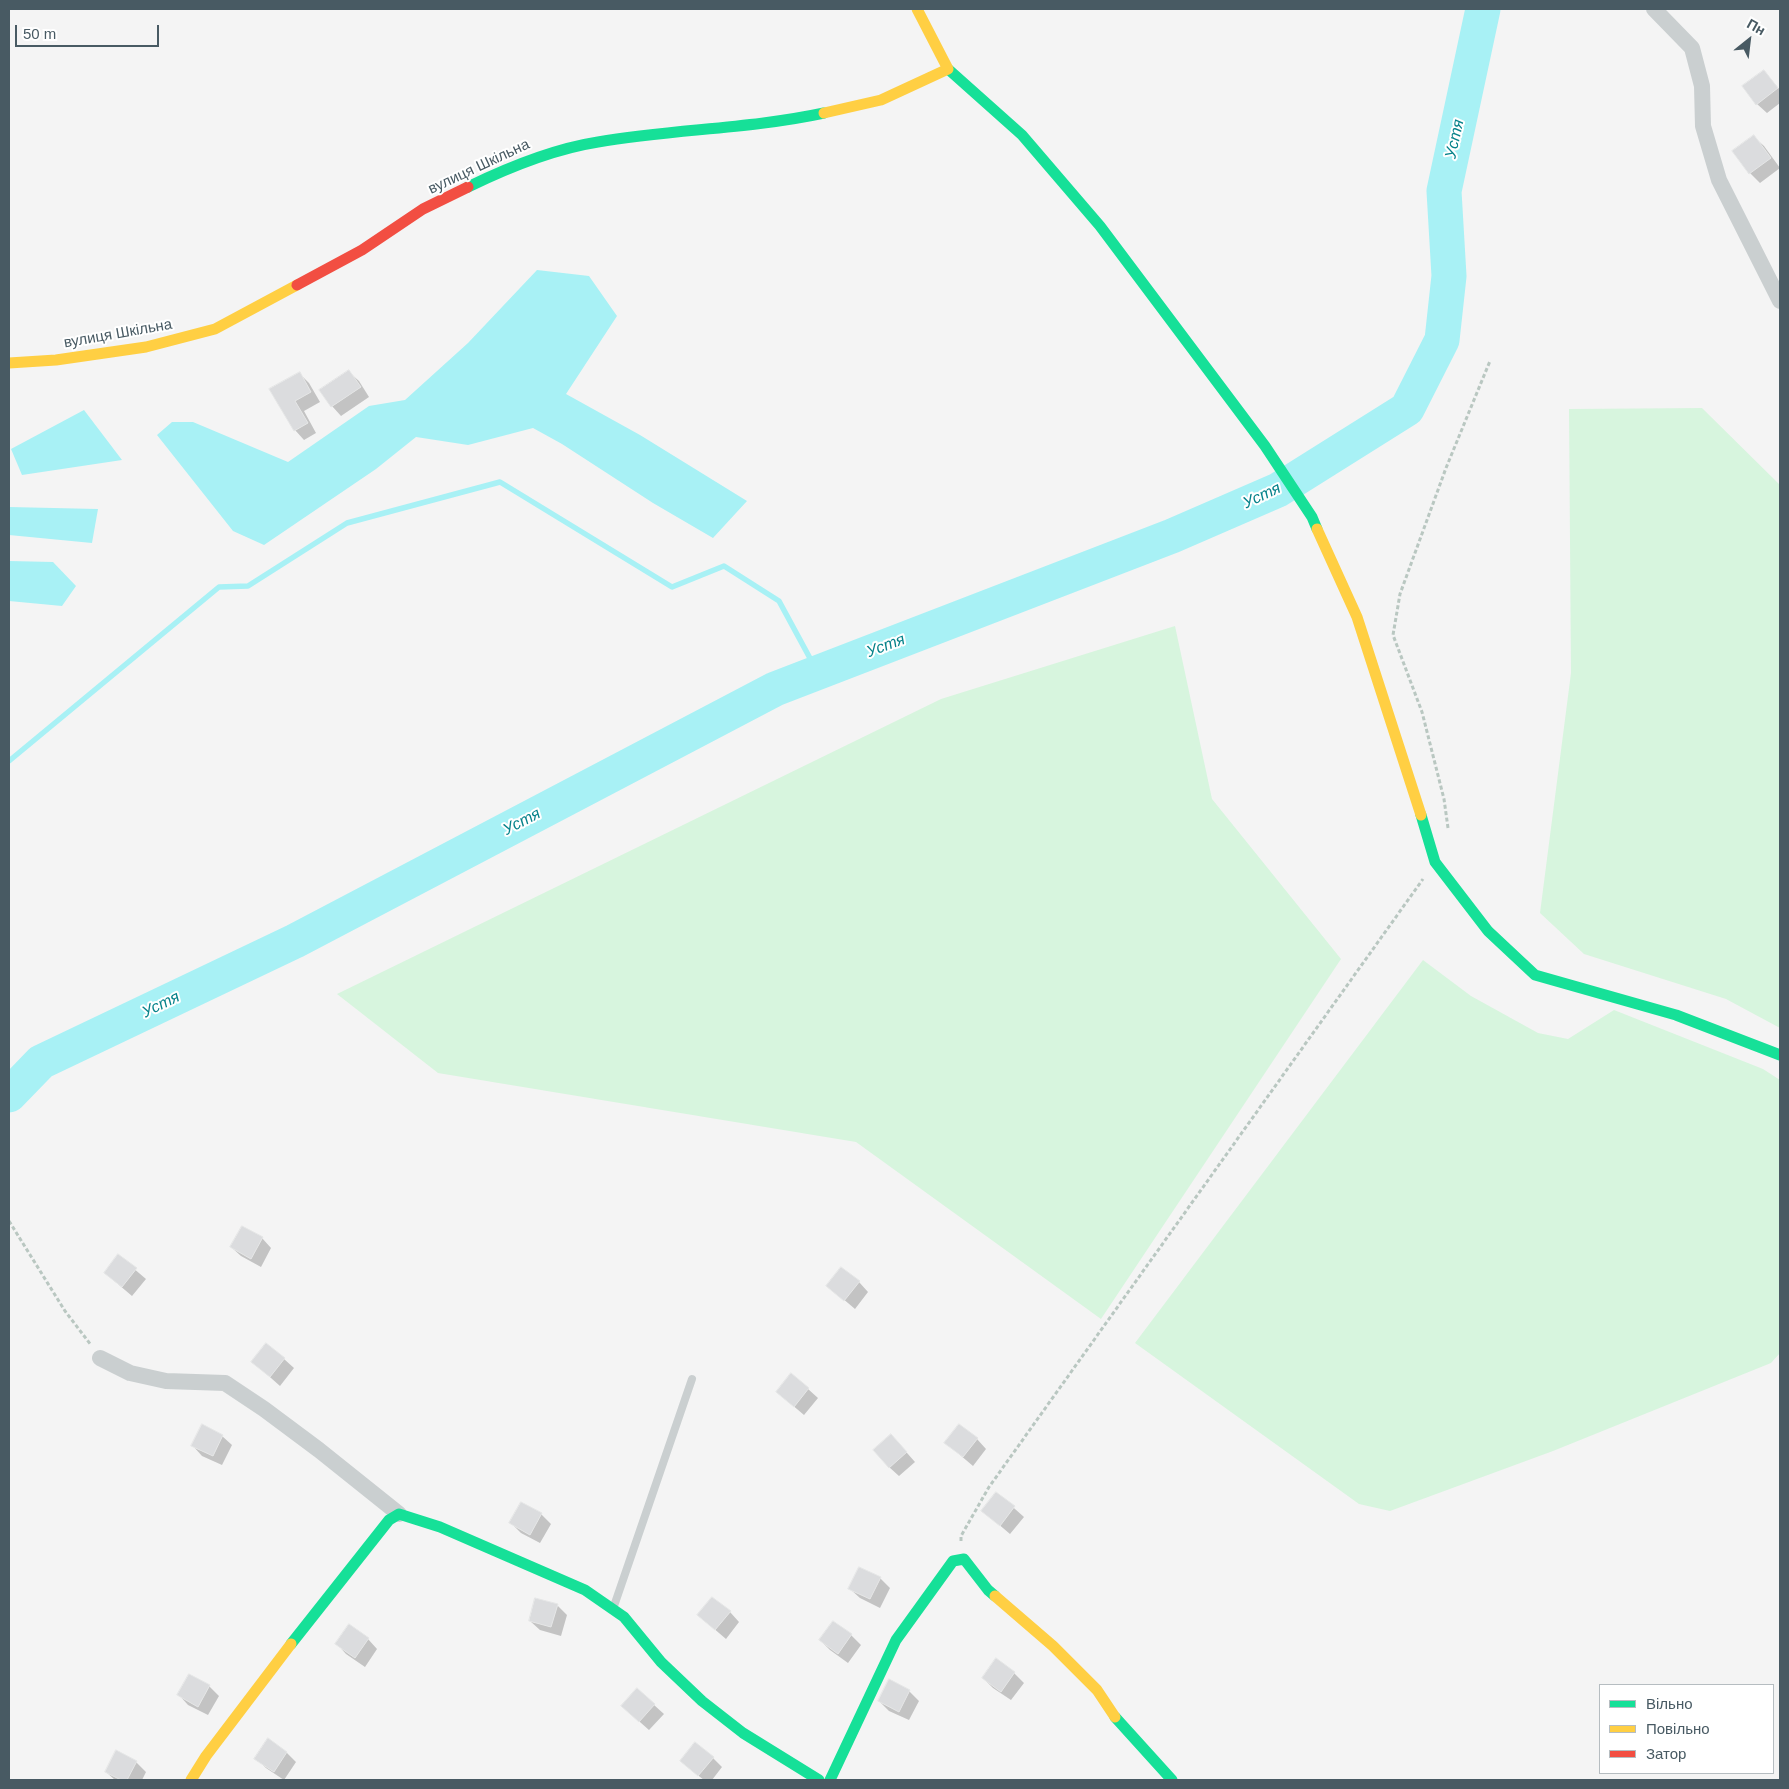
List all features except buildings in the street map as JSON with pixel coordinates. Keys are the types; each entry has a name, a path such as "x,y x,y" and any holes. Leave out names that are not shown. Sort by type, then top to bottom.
{"street":[{"path":"917,9 948,69 1022,135 1100,226 1265,446 1312,517 1357,618 1426,827 1435,862 1488,931 1535,975 1676,1015 1780,1055"},
{"path":"1654,9 1692,48 1702,86 1702,126 1719,180 1780,301"},
{"name":"вулиця Шкільна","path":"9,363 56,360 146,347 215,329 362,250 424,209 488,177 543,155 597,142 791,120 880,100 948,69"},
{"path":"100,1358 130,1373 166,1382 225,1383 288,1427 399,1514 440,1528 584,1590 624,1617 661,1662 702,1701 743,1733 819,1780"},
{"path":"191,1780 206,1756 301,1631 389,1520 399,1514"},
{"path":"830,1780 896,1640 953,1561 964,1559 988,1590 1053,1646 1097,1690 1115,1717 1172,1780"}],"lane":[{"path":"613,1609 692,1379"}],"path":[{"path":"1449,833 1444,799 1422,712 1393,635 1400,594 1446,468 1490,361"},
{"path":"964,1559 961,1536 989,1487 1435,862"},
{"path":"9,1221 65,1310 100,1358"}],"green space":[{"path":"1702,408 1780,485 1780,1028 1726,999 1584,954 1540,913 1571,673 1569,409"},
{"path":"1175,626 1212,799 1341,959 1101,1319 856,1142 438,1073 337,994 941,699"},
{"path":"1423,960 1471,996 1538,1033 1568,1039 1614,1010 1763,1069 1780,1080 1780,1353 1771,1363 1553,1451 1390,1511 1359,1504 1135,1343"}],"water":[{"path":"537,270 589,276 617,316 566,394 640,435 747,501 713,538 533,428 468,445 416,437 376,469 264,545 233,531 157,435 172,422 193,422 288,462 369,406 405,400 468,343"},
{"path":"84,410 122,460 22,475 11,449"},
{"path":"9,507 98,509 92,543 9,535"},
{"path":"9,561 53,562 76,586 62,606 9,601"}],"waterway":[{"name":"Устя","path":"9,1095 41,1062 295,941 775,689 1172,536 1278,490 1407,409 1442,340 1449,276 1444,191 1483,9"},
{"path":"9,761 219,587 248,586 347,523 500,482 672,587 724,566 779,601 818,673"}],"traffic: fast":[{"path":"948,69 1022,135 1100,226 1265,446 1312,517 1317,529"},
{"path":"468,187 532,160 581,145 654,134 739,126 824,113"},
{"path":"1421,815 1435,862 1488,931 1535,975 1676,1015 1780,1055"},
{"path":"291,1644 389,1520 399,1514 440,1527 585,1590 624,1617 661,1662 702,1701 743,1733 819,1780"},
{"path":"830,1780 896,1640 953,1561 964,1559 988,1590 995,1596"},
{"path":"1115,1717 1172,1780"}],"traffic: slow":[{"path":"824,113 881,100 948,69 917,9"},
{"path":"9,363 56,360 146,347 215,329 297,285"},
{"path":"1317,529 1357,617 1421,815"},
{"path":"995,1596 1053,1646 1097,1690 1115,1717"},
{"path":"191,1780 206,1756 291,1644"}],"traffic: jam":[{"path":"297,285 362,250 423,209 468,187"}]}
